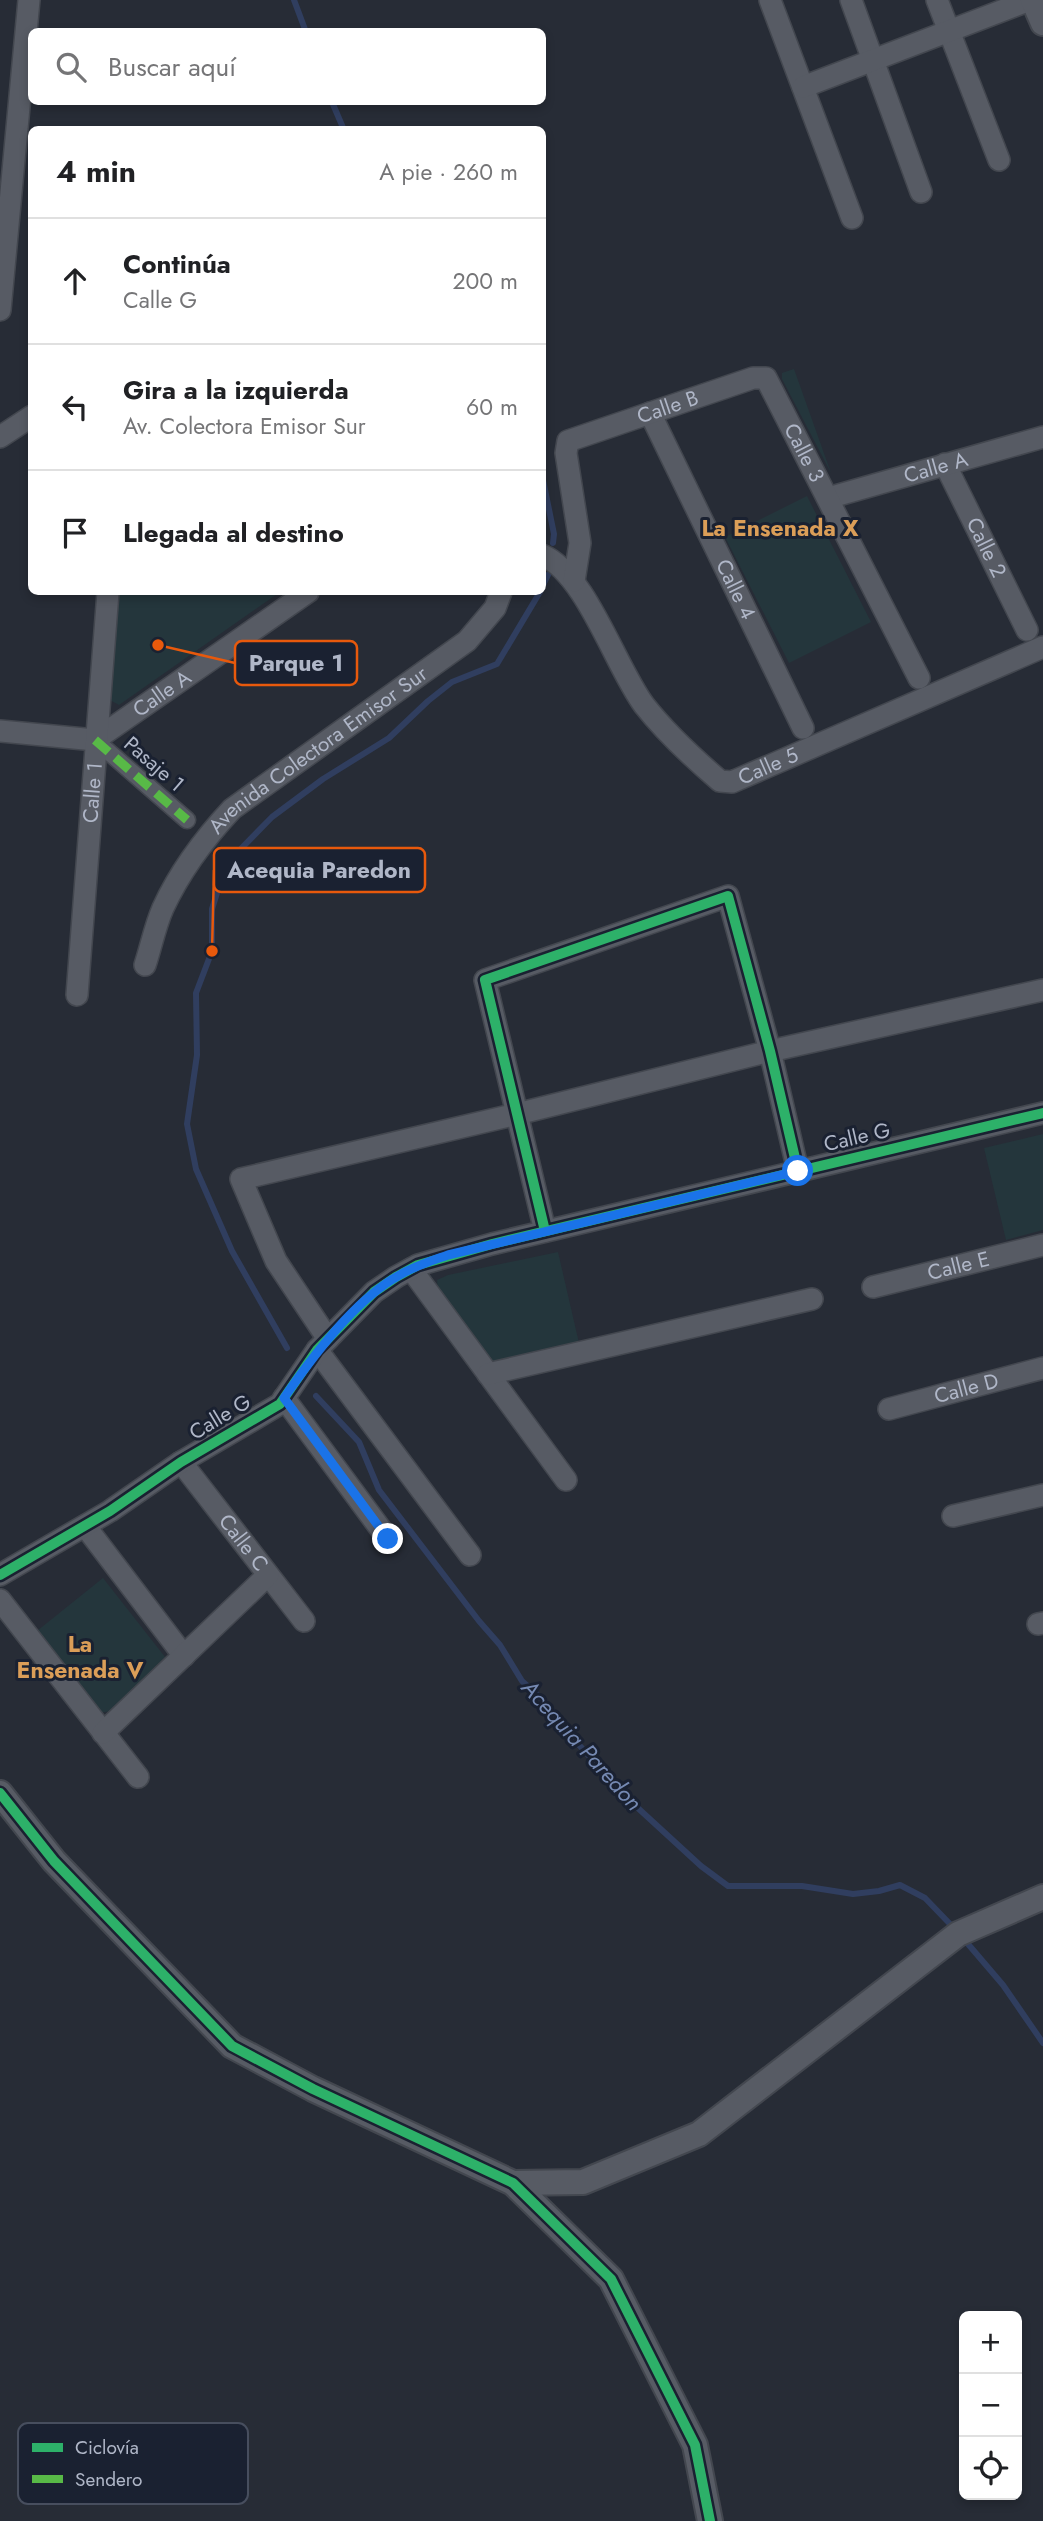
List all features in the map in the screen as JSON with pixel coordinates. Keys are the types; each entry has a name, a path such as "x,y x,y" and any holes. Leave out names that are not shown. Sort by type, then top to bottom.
{"street":[{"path":"0,310 29,0"},
{"path":"770,0 852,218"},
{"path":"851,0 920,192"},
{"path":"937,0 999,160"},
{"path":"803,86 1031,0 1043,23"},
{"name":"Calle B","path":"574,581 580,543 566,453 568,441 753,378 766,378"},
{"name":"Calle 3","path":"766,378 919,678"},
{"name":"Calle 4","path":"650,413 803,728"},
{"path":"0,437 28,419"},
{"name":"Calle A","path":"828,498 1043,437"},
{"name":"Calle 2","path":"945,464 1027,630"},
{"name":"Calle 5","path":"546,557 555,560 574,581 643,704 666,730 720,781 732,782 1043,647"},
{"name":"Calle 1","path":"77,995 108,595"},
{"name":"Calle A","path":"95,740 304,595"},
{"name":"Avenida Colectora Emisor Sur","path":"145,965 162,910 184,869 207,835 232,809 467,641 495,608 499,595"},
{"path":"0,731 95,740"},
{"name":"Pasaje 1","path":"95,740 187,820"},
{"path":"545,1231 485,980 728,896 770,1051 798,1171"},
{"path":"470,1555 323,1344 276,1261 241,1179 770,1051 1043,990"},
{"name":"Calle G","path":"0,1575 85,1525 181,1462 280,1404 323,1344 374,1292 411,1269 448,1255 545,1231 1043,1113"},
{"name":"Calle E","path":"873,1287 1043,1245"},
{"path":"411,1269 566,1480"},
{"path":"488,1374 812,1299"},
{"name":"Calle D","path":"889,1409 1043,1368"},
{"path":"284,1398 388,1539"},
{"name":"Calle C","path":"181,1462 304,1622"},
{"path":"953,1516 1043,1495"},
{"path":"85,1525 184,1656"},
{"path":"103,1733 268,1575"},
{"path":"0,1600 138,1777"},
{"path":"0,1793 54,1861 232,2046 313,2089 513,2183 611,2279 695,2445 710,2521"},
{"path":"513,2183 583,2182 699,2134 958,1934 1043,1897"}],"shaded area":[{"path":"794,369 831,473 782,379 782,373"},
{"path":"807,496 871,622 789,663 725,537"},
{"path":"117,595 276,595 119,705 108,699"},
{"path":"1043,1134 1043,1230 1006,1240 984,1148"},
{"path":"558,1252 579,1343 495,1367 438,1290 437,1280 448,1275"},
{"path":"103,1578 165,1657 111,1711 99,1713 37,1631"}],"waterway":[{"name":"Acequia Paredon","path":"294,0 304,28"},
{"name":"Acequia Paredon","path":"333,105 342,126"},
{"name":"Acequia Paredon","path":"546,495 554,534 553,543"},
{"name":"Acequia Paredon","path":"546,579 548,575"},
{"name":"Acequia Paredon","path":"287,1348 232,1251 196,1169 187,1124 197,1055 196,993 212,951 212,909 226,864 272,817 323,779 389,738 452,682 497,664 538,595"},
{"name":"Acequia Paredon","path":"316,1396 359,1442 379,1490 500,1645 522,1681 543,1700 628,1799 701,1866 728,1886 802,1886 853,1894 900,1885 925,1898 950,1924"},
{"name":"Acequia Paredon","path":"968,1944 1003,1985 1043,2043"}],"marked path":[{"path":"95,740 187,820"}],"cycle path":[{"path":"545,1231 485,980 728,896 770,1051 798,1171"},
{"path":"0,1575 110,1511 181,1462 280,1404 317,1350 374,1292 418,1265 492,1244 1043,1113"},
{"path":"0,1793 54,1861 232,2046 313,2089 513,2183 611,2279 695,2445 710,2521"}],"place":[{"name":"Parque 1","path":"158,645"},
{"name":"Acequia Paredon","path":"212,951"}],"district":[{"name":"La Ensenada X","path":"780,528"},
{"name":"La Ensenada V","path":"80,1657"}],"route":[{"path":"388,1539 284,1398 317,1350 374,1292 418,1265 448,1255 798,1171"}]}
